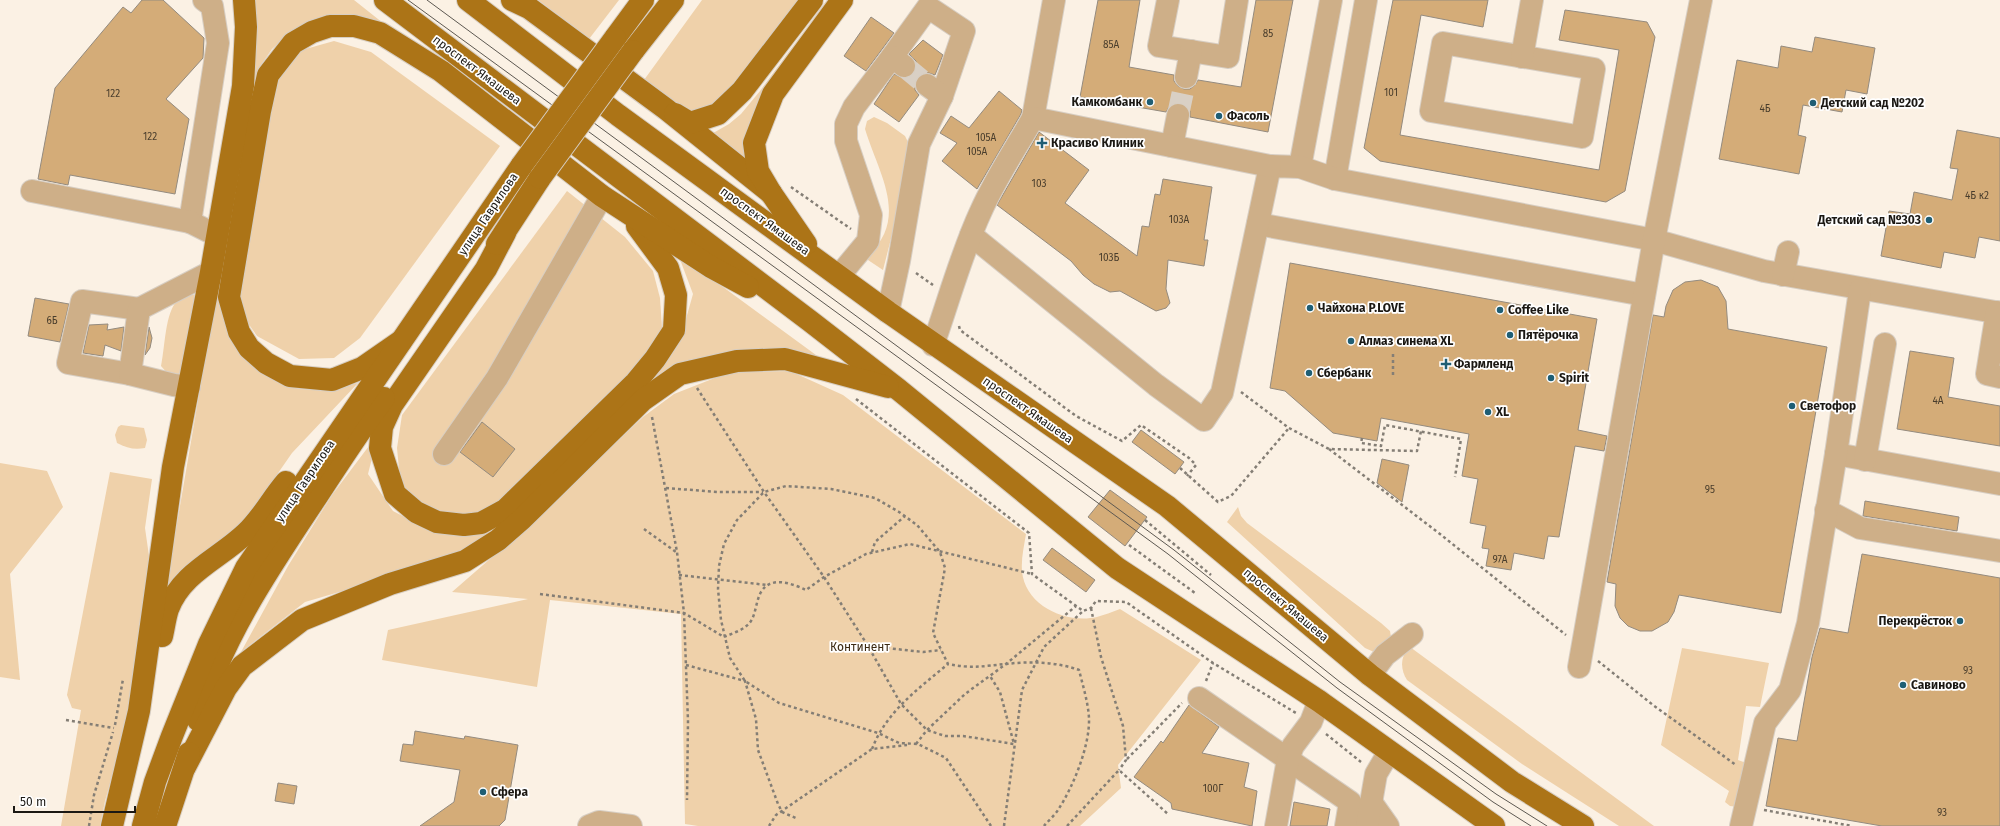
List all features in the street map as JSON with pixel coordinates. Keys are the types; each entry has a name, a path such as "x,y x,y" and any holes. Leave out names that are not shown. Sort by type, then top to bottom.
{"main road":[{"path":"112,826 139,711 173,467 218,236 243,86 246,27 244,0"},
{"path":"369,0 441,71"},
{"name":"проспект Ямашева","path":"385,0 899,390 1117,568 1319,702 1494,826"},
{"name":"проспект Ямашева","path":"468,0 618,115 816,258 933,345 1167,506 1370,675 1512,782 1583,826"},
{"name":"улица Гаврилова","path":"143,826 155,782 172,736 209,644 246,568 522,165 644,0"},
{"name":"улица Гаврилова","path":"165,826 185,767 204,700 231,639 263,577 378,406 505,233 540,178 633,51 673,0"},
{"path":"666,109 690,123 718,114 742,91 812,0"},
{"path":"816,258 771,193 758,171 754,143 773,94 842,0"},
{"path":"520,3 666,109 771,193"},
{"path":"401,341 362,368 332,380 290,376 266,363 249,348 238,332 229,297 260,111 268,75 293,43 312,32 330,26 354,26 380,33 441,71 602,196 711,267 810,321"},
{"path":"505,233 486,269 392,405 382,427 380,448 395,494 416,512 437,522 464,525 481,523 505,510 636,382 655,359 674,330 676,295 668,268 628,213"},
{"path":"185,767 226,688 242,666 302,620 390,584 466,561 498,540 522,519 643,400 680,374 737,361 785,359 899,390"},
{"path":"139,711 156,665 168,610 177,592 195,571 246,534 273,502 285,483 330,445"}],"street":[{"path":"190,222 218,43 212,6 204,0"},
{"path":"933,345 950,298 957,269 982,209 1034,118 1054,0"},
{"path":"1168,0 1159,46 1228,57 1237,0"},
{"path":"1300,167 1331,0"},
{"path":"1335,179 1366,0"},
{"path":"1522,56 1532,0"},
{"path":"1579,667 1654,240 1702,0"},
{"path":"839,276 868,241 871,215 846,141 846,124 854,107 898,62 928,7 964,31 935,90 919,144 899,261 888,312"},
{"path":"1443,43 1522,56 1594,69 1582,137 1431,111 1443,43"},
{"path":"1186,78 1191,51"},
{"path":"1172,146 1178,115"},
{"path":"1034,118 1270,166 1300,167 1335,179 1654,240 1783,275 1860,290 1999,313 1987,374 2000,377"},
{"path":"971,235 1156,385 1204,420 1222,393 1270,166"},
{"path":"32,191 190,222 218,236"},
{"path":"444,454 497,378 602,196"},
{"path":"1258,224 1644,295"},
{"path":"1783,275 1788,252"},
{"path":"189,387 174,385 130,374 68,363 82,301 139,309 211,272"},
{"path":"1741,826 1765,723 1790,690 1808,623 1836,454 1860,290"},
{"path":"130,374 139,309"},
{"path":"1865,460 1885,344"},
{"path":"1836,454 2000,484"},
{"path":"1826,510 1860,528 2000,551"},
{"path":"1370,675 1385,654 1412,634"},
{"path":"1199,698 1350,802 1346,826"},
{"path":"1276,826 1288,759 1293,746 1311,722 1319,702"},
{"path":"1367,826 1376,774 1389,752"},
{"path":"1337,826 1342,796"},
{"path":"1371,802 1388,826"},
{"path":"589,826 599,822 630,826"}],"path":[{"path":"1393,354 1393,375"},
{"path":"693,383 764,492 824,577 868,646 901,704 927,730 945,736 963,736 1014,744"},
{"path":"1239,390 1289,428 1329,449 1417,451 1421,431"},
{"path":"853,397 1029,533 1032,574"},
{"path":"652,414 666,488 684,613 688,721 686,800"},
{"path":"1362,438 1361,443 1381,446 1385,425 1461,439 1455,477"},
{"path":"1180,468 1218,502 1231,496 1289,428"},
{"path":"666,488 718,492 764,492 786,486 831,489 875,498 905,516 917,525 940,552 945,568 933,633 948,664"},
{"path":"764,492 737,520 724,544 718,579 721,620 730,658 745,681 756,719 758,750 782,812 798,819"},
{"path":"872,552 875,542 905,516"},
{"path":"1145,520 1211,575"},
{"path":"644,529 676,552"},
{"path":"679,575 768,585 779,582 794,584 806,590 824,577 866,554 910,544 1032,574 1083,611"},
{"path":"1129,545 1195,593"},
{"path":"724,637 746,628 751,621 762,591 768,585"},
{"path":"540,594 684,613 724,637"},
{"path":"1004,826 1022,690 1044,648 1083,611 1091,608 1096,600 1126,602 1213,662 1199,698 1180,703 1126,760 1119,770 1067,826"},
{"path":"918,744 927,730 965,694 1006,664 1076,606"},
{"path":"1091,608 1102,657 1123,726 1126,760"},
{"path":"868,646 923,652 941,650"},
{"path":"948,664 965,668 1037,663 1066,666 1079,670 1086,695 1089,720 1085,746 1074,779 1058,811 1044,826"},
{"path":"872,749 878,733 901,704 948,664"},
{"path":"686,665 745,681 779,703 878,733 899,743 918,744 946,758 991,826"},
{"path":"990,676 1000,692 1014,744"},
{"path":"66,720 114,728"},
{"path":"769,826 776,815 872,749 918,744"},
{"path":"1119,770 1170,814"}],"green space":[{"path":"252,0 354,0 388,27 292,31 272,49 261,65 251,91 223,291 255,367 277,382 299,389 327,390 358,383 292,453 249,515 162,611 213,313"},
{"path":"538,0 619,0 589,39"},
{"path":"702,0 804,0 718,105 708,110 695,112 679,106 644,80"},
{"path":"827,0 833,0 750,129 743,163 703,134 715,132 729,124 741,114 760,91"},
{"path":"334,41 371,52 500,146 360,338 334,358 299,359 257,336 235,305 275,75 302,50"},
{"path":"874,117 887,123 905,136 912,150 909,168 883,270 865,258 879,243 886,228 889,212 888,196 865,129 867,121"},
{"path":"567,191 625,237 653,271 660,298 662,328 642,359 620,386 501,503 469,518 438,515 414,501 400,480 397,448 402,415"},
{"path":"678,254 831,366 708,358 495,533 456,558 305,602 241,652 288,566 332,495 378,434 368,474 393,511 422,526 464,535 682,333 693,294"},
{"path":"191,293 199,299 186,369 176,377 168,374 161,366 166,331 173,306 180,298"},
{"name":"Континент","path":"790,371 843,395 1026,534 1022,557 1022,571 1025,583 1031,594 1039,603 1060,615 1073,618 1097,617 1120,609 1201,660 1118,765 1121,788 1080,826 698,826 685,824 681,614 550,600 537,687 382,660 388,630 528,599 452,592 529,525 643,417 674,394 730,372"},
{"path":"121,425 144,428 147,440 145,448 131,448 117,443 115,435 118,427"},
{"path":"0,463 47,471 63,507 10,574 20,680 0,677"},
{"path":"110,472 152,479 145,528 149,556 150,582 124,735 105,801 100,826 61,826 81,710 72,708 67,695"},
{"path":"1238,507 1241,516 1247,523 1381,623 1390,631 1391,637 1374,652 1365,648 1227,522"},
{"path":"1410,647 1654,826 1619,826 1522,764 1407,680 1403,671 1402,663 1404,654"},
{"path":"1682,648 1769,663 1760,707 1746,706 1738,760 1749,764 1738,807 1730,806 1725,802 1729,791 1661,745"}],"building":[{"path":"142,0 163,0 204,38 203,58 166,99 189,119 175,194 70,175 68,185 38,179 55,88 123,7 131,13"},
{"path":"1098,0 1140,0 1129,67 1174,75 1174,81 1178,86 1184,89 1190,89 1198,80 1241,87 1256,0 1293,0 1268,132 1190,117 1190,111 1186,106 1180,103 1174,103 1166,112 1080,97"},
{"path":"1393,0 1488,0 1483,27 1421,15 1400,135 1599,170 1619,50 1559,40 1565,10 1647,22 1655,37 1625,191 1606,202 1380,161 1364,148"},
{"path":"871,17 894,33 866,71 844,56"},
{"path":"1815,37 1875,48 1867,94 1846,90 1842,112 1803,105 1798,135 1806,137 1799,174 1719,159 1737,60 1778,68 1781,46 1812,52"},
{"path":"923,40 943,55 935,75 922,73 917,78 915,90 919,95 899,122 874,104 894,74 903,78 914,74 916,61 909,54"},
{"path":"999,91 1022,110 977,189 942,161 957,143 940,133 951,116 969,128"},
{"path":"1957,130 2000,138 2000,241 1979,237 1975,258 1944,252 1941,268 1881,256 1889,211 1910,214 1914,192 1952,200 1958,169 1950,168"},
{"path":"1039,132 1089,170 1065,203 1137,256 1142,226 1149,227 1155,194 1160,195 1163,179 1212,187 1204,240 1208,240 1204,266 1168,260 1166,289 1170,303 1166,308 1156,311 1120,291 1110,292 1094,284 1083,275 1071,261 997,205"},
{"name":"XL","path":"1290,263 1597,319 1578,430 1607,436 1604,451 1575,446 1559,537 1548,536 1544,559 1514,553 1511,570 1486,566 1489,549 1482,548 1486,526 1470,523 1478,479 1462,476 1469,434 1381,418 1377,441 1333,433 1285,391 1270,388"},
{"path":"1701,280 1718,287 1726,301 1728,329 1827,347 1781,613 1679,595 1674,612 1668,622 1652,631 1640,631 1628,626 1620,618 1615,606 1616,584 1607,582 1653,315 1664,317 1666,306 1673,290 1685,282"},
{"path":"35,298 69,304 60,342 28,336"},
{"path":"108,324 107,330 124,327 121,351 105,345 103,356 83,353 89,325"},
{"path":"149,327 152,338 150,348 145,355"},
{"path":"1910,351 1954,358 1948,397 2000,406 2000,446 1897,429"},
{"path":"482,422 515,449 493,477 460,452"},
{"path":"1141,430 1184,462 1175,474 1132,442"},
{"path":"1382,459 1409,465 1402,502 1377,483"},
{"path":"1110,490 1147,517 1125,546 1088,517"},
{"path":"1865,501 1959,517 1957,531 1863,516"},
{"path":"1052,548 1095,580 1086,592 1043,560"},
{"name":"Савиново","path":"1862,554 2000,578 2000,826 1882,826 1766,806 1778,738 1797,741 1812,657 1820,628 1848,633"},
{"path":"1189,705 1219,727 1202,753 1249,763 1244,787 1257,791 1252,826 1172,809 1171,803 1134,777 1161,741 1163,743"},
{"name":"Сфера","path":"415,731 464,739 465,736 518,745 505,820 499,826 420,826 454,802 460,770 400,761 403,744 413,745"},
{"path":"278,783 297,786 294,804 275,801"},
{"path":"1294,802 1330,809 1327,826 1290,826"}],"tunnel":[{"path":"904,66 927,85"},
{"path":"1178,115 1186,77"}],"tram line":[{"path":"408,0 1168,554 1337,688 1493,802 1531,826"},
{"path":"427,0 1174,550 1340,682 1496,794 1547,826"}],"place":[{"name":"Камкомбанк","path":"1150,102"},
{"name":"Детский сад №202","path":"1813,103"},
{"name":"Фасоль","path":"1219,116"},
{"name":"Красиво Клиник","path":"1042,143"},
{"name":"Детский сад №303","path":"1929,220"},
{"name":"Чайхона P.LOVE","path":"1310,308"},
{"name":"Coffee Like","path":"1500,310"},
{"name":"Пятёрочка","path":"1510,335"},
{"name":"Алмаз синема XL","path":"1351,341"},
{"name":"Фармленд","path":"1446,364"},
{"name":"Сбербанк","path":"1309,373"},
{"name":"Spirit","path":"1551,378"},
{"name":"Светофор","path":"1792,406"},
{"name":"XL","path":"1488,412"},
{"name":"Перекрёсток","path":"1960,621"},
{"name":"Савиново","path":"1903,685"},
{"name":"Сфера","path":"483,792"}]}
